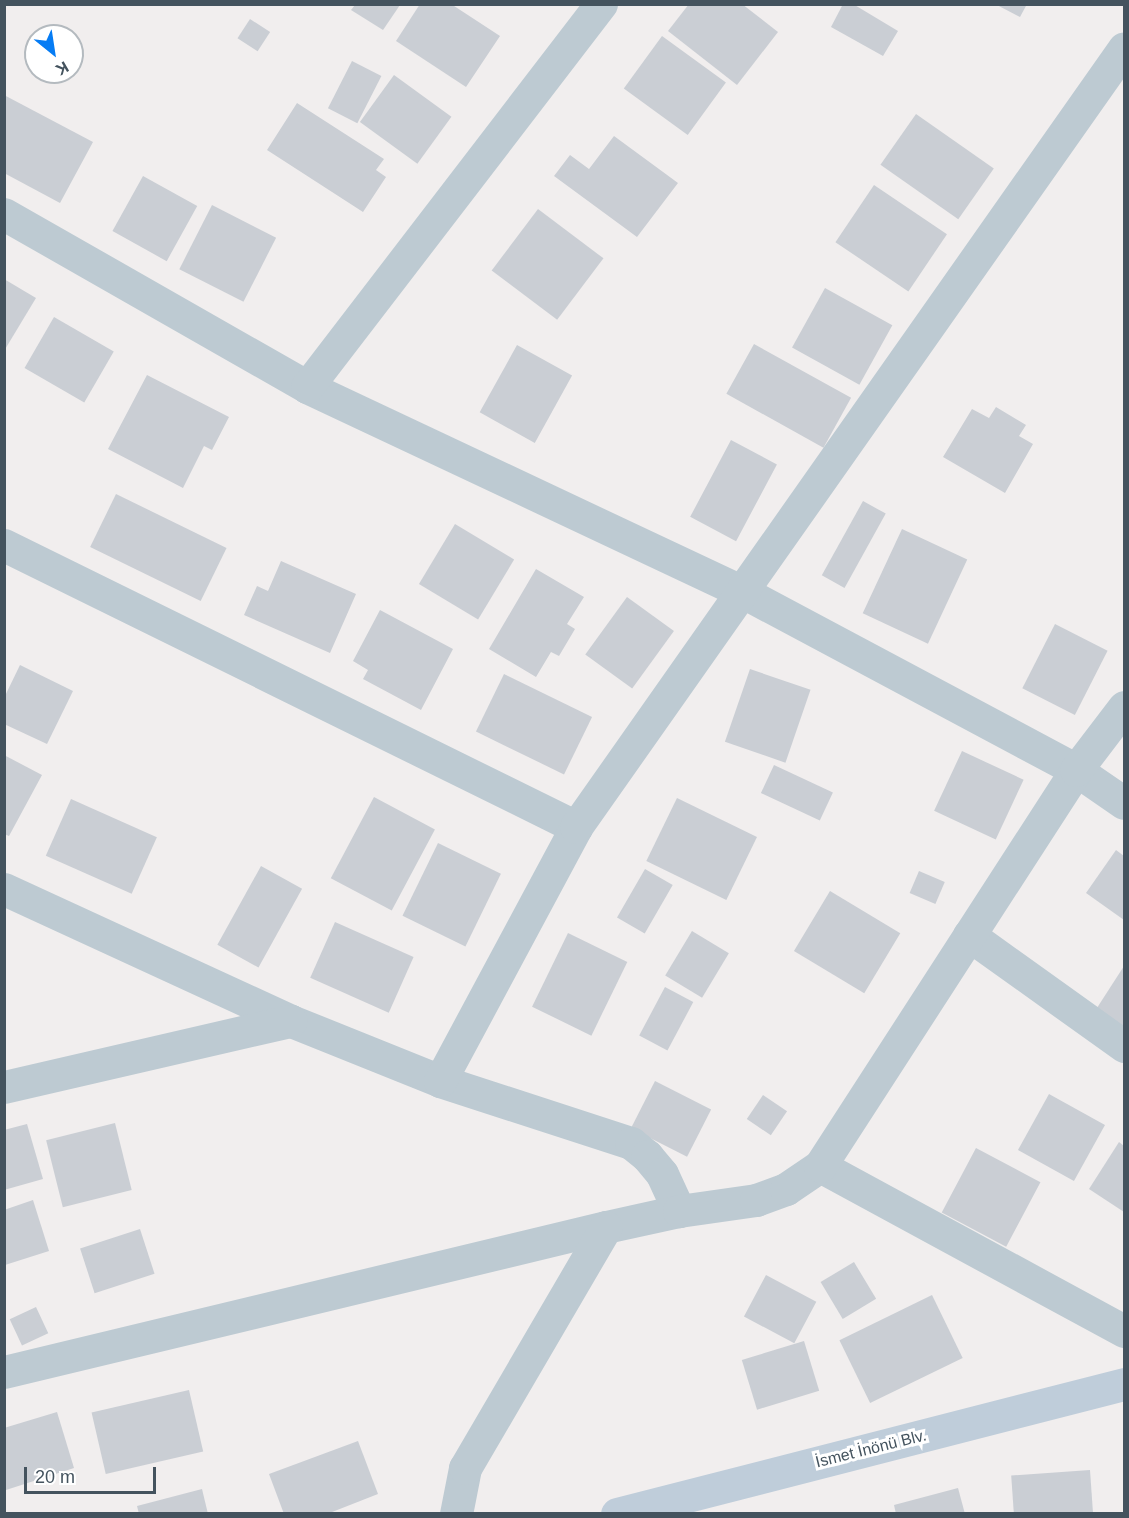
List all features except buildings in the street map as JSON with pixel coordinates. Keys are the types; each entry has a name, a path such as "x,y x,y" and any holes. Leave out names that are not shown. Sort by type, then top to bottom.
{"main road":[{"name":"İsmet İnönü Blv.","path":"617,1514 655,1509 1125,1384"}],"street":[{"path":"307,387 602,4"},
{"path":"440,1081 576,827 1125,48"},
{"path":"4,213 307,387 743,592 1076,770 1125,803"},
{"path":"4,545 576,827"},
{"path":"4,1372 606,1227 679,1211 756,1200 786,1189 820,1166 1076,770 1125,707"},
{"path":"4,889 291,1021 440,1081 631,1143 647,1156 662,1174 679,1211"},
{"path":"969,935 1125,1046"},
{"path":"4,1088 291,1021"},
{"path":"820,1166 1125,1331"},
{"path":"456,1514 465,1468 606,1227"}]}
